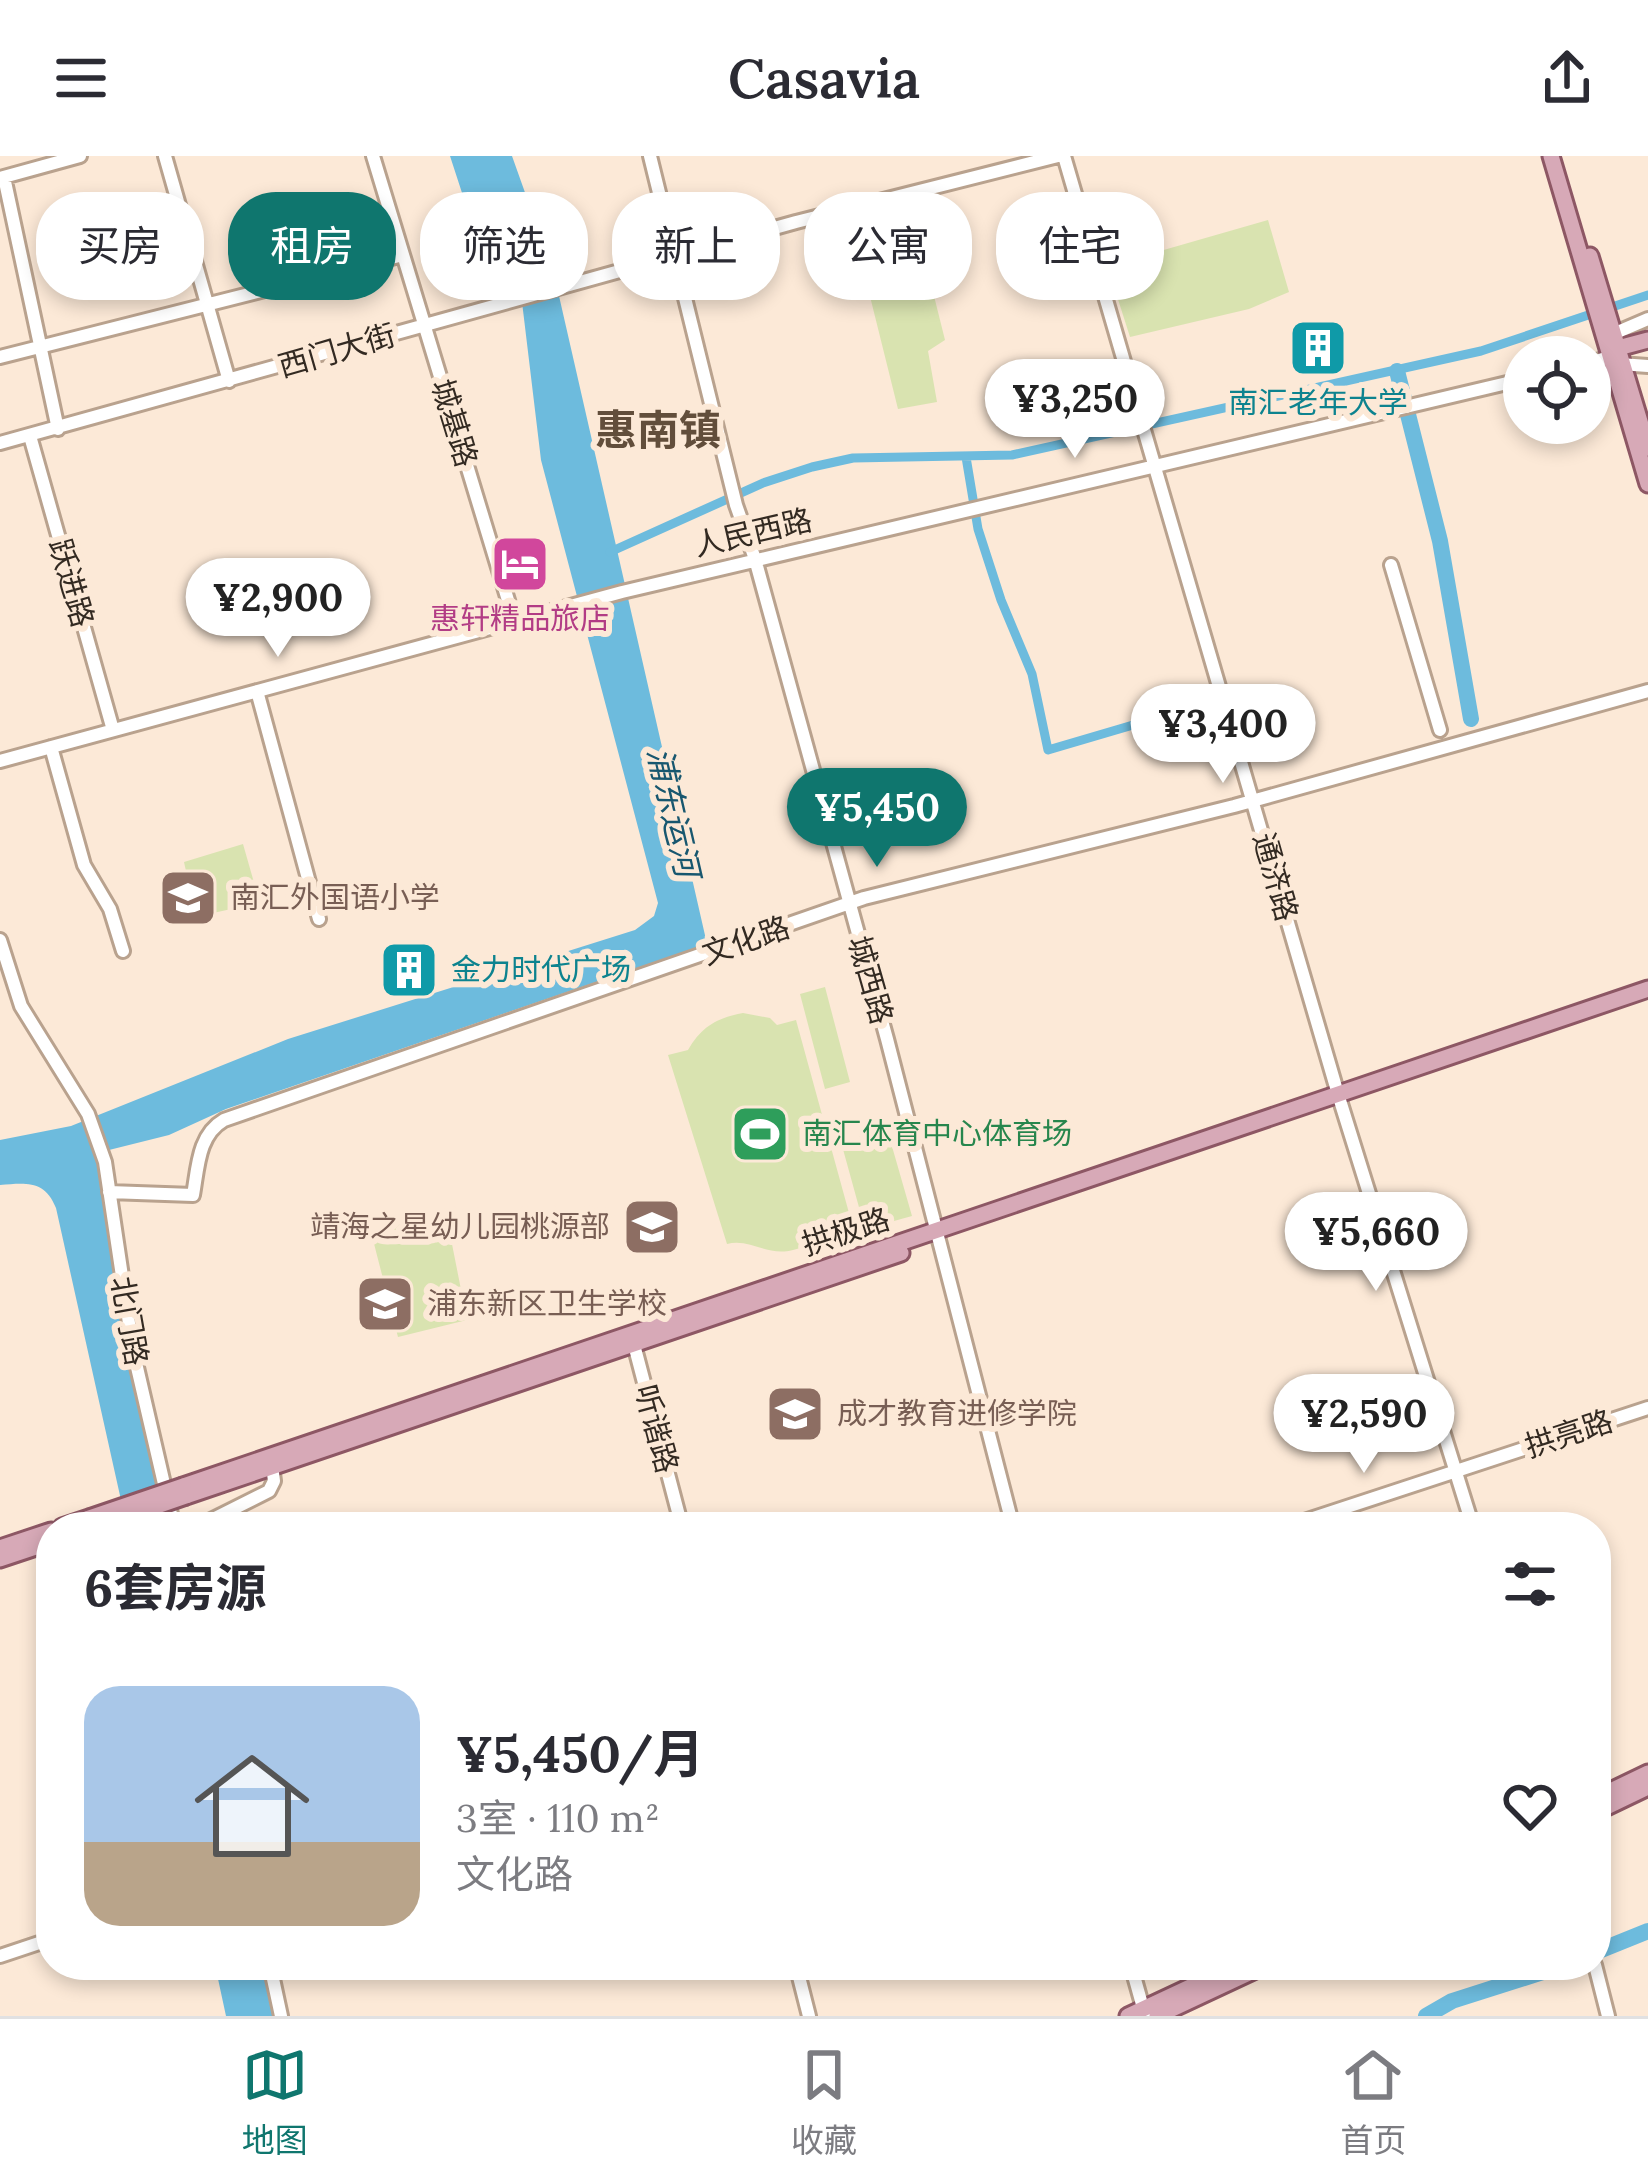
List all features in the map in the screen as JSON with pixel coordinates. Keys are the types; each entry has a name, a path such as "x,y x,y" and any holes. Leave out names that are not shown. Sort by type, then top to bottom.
{"main road":[{"path":"1551,156 1648,448"},
{"path":"1561,156 1600,307"},
{"path":"1617,353 1648,340"},
{"path":"1617,353 1648,351"},
{"path":"1617,353 1648,484"},
{"name":"拱极路","path":"122,1512 1339,1099 1648,989"},
{"name":"拱极路","path":"1339,1099 1648,1000"},
{"name":"拱极路","path":"184,1491 272,1466 633,1338"},
{"path":"0,1548 36,1536"},
{"path":"0,1559 36,1547"},
{"path":"1611,1791 1648,1773"},
{"path":"1611,1806 1648,1787"},
{"path":"1143,2014 1208,1980"},
{"path":"1143,2014 1228,1980"}],"street":[{"path":"58,428 2,178 80,156"},
{"path":"165,156 229,382"},
{"name":"城基路","path":"373,156 514,620"},
{"name":"城西路","path":"650,156 659,192"},
{"name":"西门大街","path":"780,228 1061,156"},
{"name":"通济路","path":"1061,156 1339,1099 1469,1512"},
{"path":"0,357 403,255"},
{"name":"西门大街","path":"0,443 612,272"},
{"name":"城西路","path":"685,300 734,499 848,904 1009,1512"},
{"path":"1611,355 1648,320"},
{"path":"1617,353 1648,366"},
{"name":"人民西路","path":"0,761 569,605 1503,383"},
{"name":"跃进路","path":"30,436 112,730"},
{"path":"1391,566 1440,730"},
{"path":"257,691 319,919"},
{"name":"文化路","path":"110,1192 193,1195 203,1142 224,1120 848,904 1253,801 1648,691"},
{"path":"51,747 84,866 106,901 123,951"},
{"name":"北门路","path":"0,940 21,1006 88,1114 105,1162 129,1332 171,1512"},
{"name":"听谐路","path":"633,1338 678,1512"},
{"name":"拱亮路","path":"1332,1512 1648,1408"},
{"path":"228,1512 265,1494 274,1481 272,1466"},
{"path":"4,1955 36,1944"},
{"path":"273,1980 281,2016"},
{"path":"800,1980 809,2016"},
{"path":"1135,1980 1143,2014"},
{"path":"1599,1980 1608,2016"}],"green space":[{"path":"1268,220 1289,292 1249,309 1130,337 1118,300 1164,300 1164,250"},
{"path":"871,300 935,300 945,340 928,351 937,402 898,409"},
{"path":"243,844 261,907 238,914 236,908 213,913 208,889 191,894 184,862"},
{"path":"825,987 850,1082 825,1089 800,994"},
{"name":"南汇体育中心体育场","path":"743,1013 770,1018 777,1025 796,1020 849,1213 793,1250 727,1244 668,1055 688,1050 711,1024"},
{"path":"887,1129 912,1216 865,1229 841,1142"},
{"path":"420,1216 441,1223 451,1239 467,1320 398,1337 371,1232 379,1231 381,1238 396,1222"}],"water":[{"path":"450,156 512,156 525,192 462,192"},
{"name":"浦东运河","path":"522,300 560,300 707,944 226,1109 169,1135 109,1150 97,1160 124,1338 164,1512 124,1512 56,1208 40,1188 0,1185 0,1140 71,1126 288,1039 635,930 654,916 658,903 541,460"},
{"path":"218,1980 266,1980 274,2016 226,2016"}],"waterway":[{"path":"610,552 763,483 812,467 853,458 1012,455 1481,351 1648,295"},
{"path":"1397,371 1440,541 1471,719"},
{"path":"966,457 978,529 1032,674 1048,750 1167,715"},
{"path":"1611,1946 1648,1931"},
{"path":"1426,2016 1452,2001 1518,1980"}],"place":[{"name":"南汇老年大学","path":"1318,348"},
{"name":"惠轩精品旅店","path":"520,564"},
{"name":"南汇外国语小学","path":"188,898"},
{"name":"金力时代广场","path":"409,970"},
{"name":"南汇体育中心体育场","path":"760,1134"},
{"name":"靖海之星幼儿园桃源部","path":"652,1227"},
{"name":"浦东新区卫生学校","path":"385,1304"},
{"name":"成才教育进修学院","path":"795,1414"}],"district":[{"name":"惠南镇","path":"658,430"}]}
